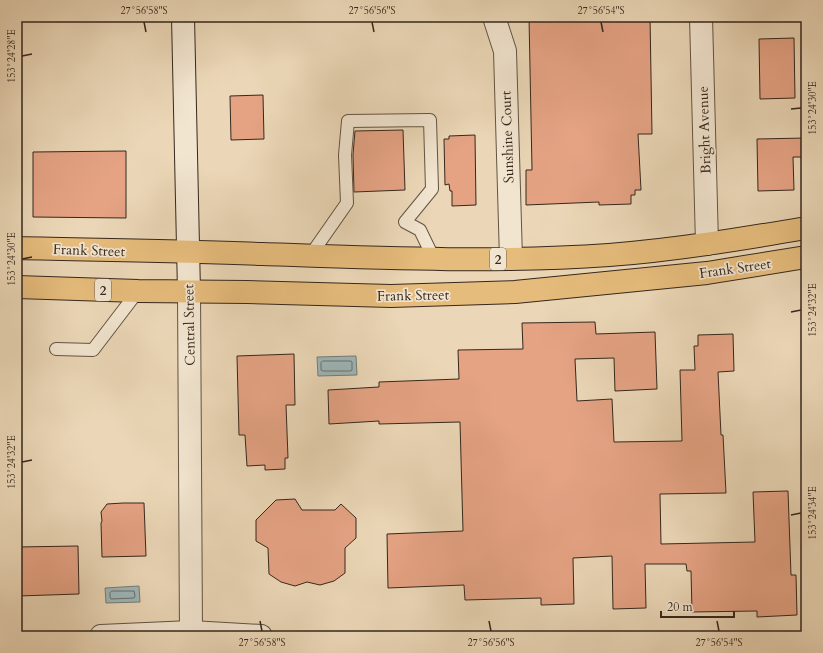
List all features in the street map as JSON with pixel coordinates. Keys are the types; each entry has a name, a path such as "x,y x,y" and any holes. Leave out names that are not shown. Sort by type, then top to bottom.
{"highway":[{"name":"Frank Street","path":"17,248 434,259 511,259 609,255 707,244 806,228"},
{"name":"Frank Street","path":"17,286 138,292 247,292 391,296 515,292 707,273 806,257"}],"street":[{"name":"Central Street","path":"183,17 189,292 191,632"},
{"name":"Sunshine Court","path":"494,17 505,51 511,259"},
{"name":"Bright Avenue","path":"701,17 707,244"},
{"path":"101,636 191,632 261,636"}],"lane":[{"path":"310,256 347,203 345,155 348,121 430,120 432,189 405,222 420,230 434,259"},
{"path":"56,349 93,350 138,292"}],"water":[{"path":"356,356 357,375 318,376 317,357"},
{"path":"139,586 140,602 106,603 105,588"}],"building":[{"path":"529,17 650,17 652,134 638,134 641,190 635,190 635,195 631,195 631,204 599,205 599,202 526,205 526,170 532,170"},
{"path":"794,38 795,98 760,99 759,39"},
{"path":"263,95 264,139 231,140 230,96"},
{"path":"403,130 405,190 354,192 353,155 355,131"},
{"path":"475,135 476,205 452,206 452,191 450,191 449,184 445,185 444,139 449,139 449,136"},
{"path":"806,138 806,157 793,157 794,190 758,191 757,139"},
{"path":"126,151 126,218 33,217 33,152"},
{"path":"595,322 596,334 655,332 657,389 615,391 614,358 575,359 577,401 612,399 614,442 682,441 680,370 695,370 694,346 698,346 698,335 733,334 734,371 718,372 726,493 660,494 661,544 755,542 753,492 788,491 791,575 796,575 797,615 757,617 757,611 692,612 691,571 687,571 686,564 645,564 646,608 613,609 612,556 573,558 574,604 541,605 541,598 465,600 464,585 388,588 387,534 463,531 460,422 379,424 379,421 329,424 328,390 379,387 379,382 459,379 458,350 523,349 522,323"},
{"path":"294,354 295,405 286,405 288,458 285,458 285,469 265,470 265,465 247,466 245,435 239,435 237,356"},
{"path":"295,499 302,510 335,510 341,504 356,518 356,538 345,548 345,573 334,581 320,585 307,582 295,586 281,582 269,574 268,548 256,541 256,520 276,500"},
{"path":"144,503 146,556 102,557 101,512 107,504"},
{"path":"78,546 79,594 18,596 17,547"}]}
